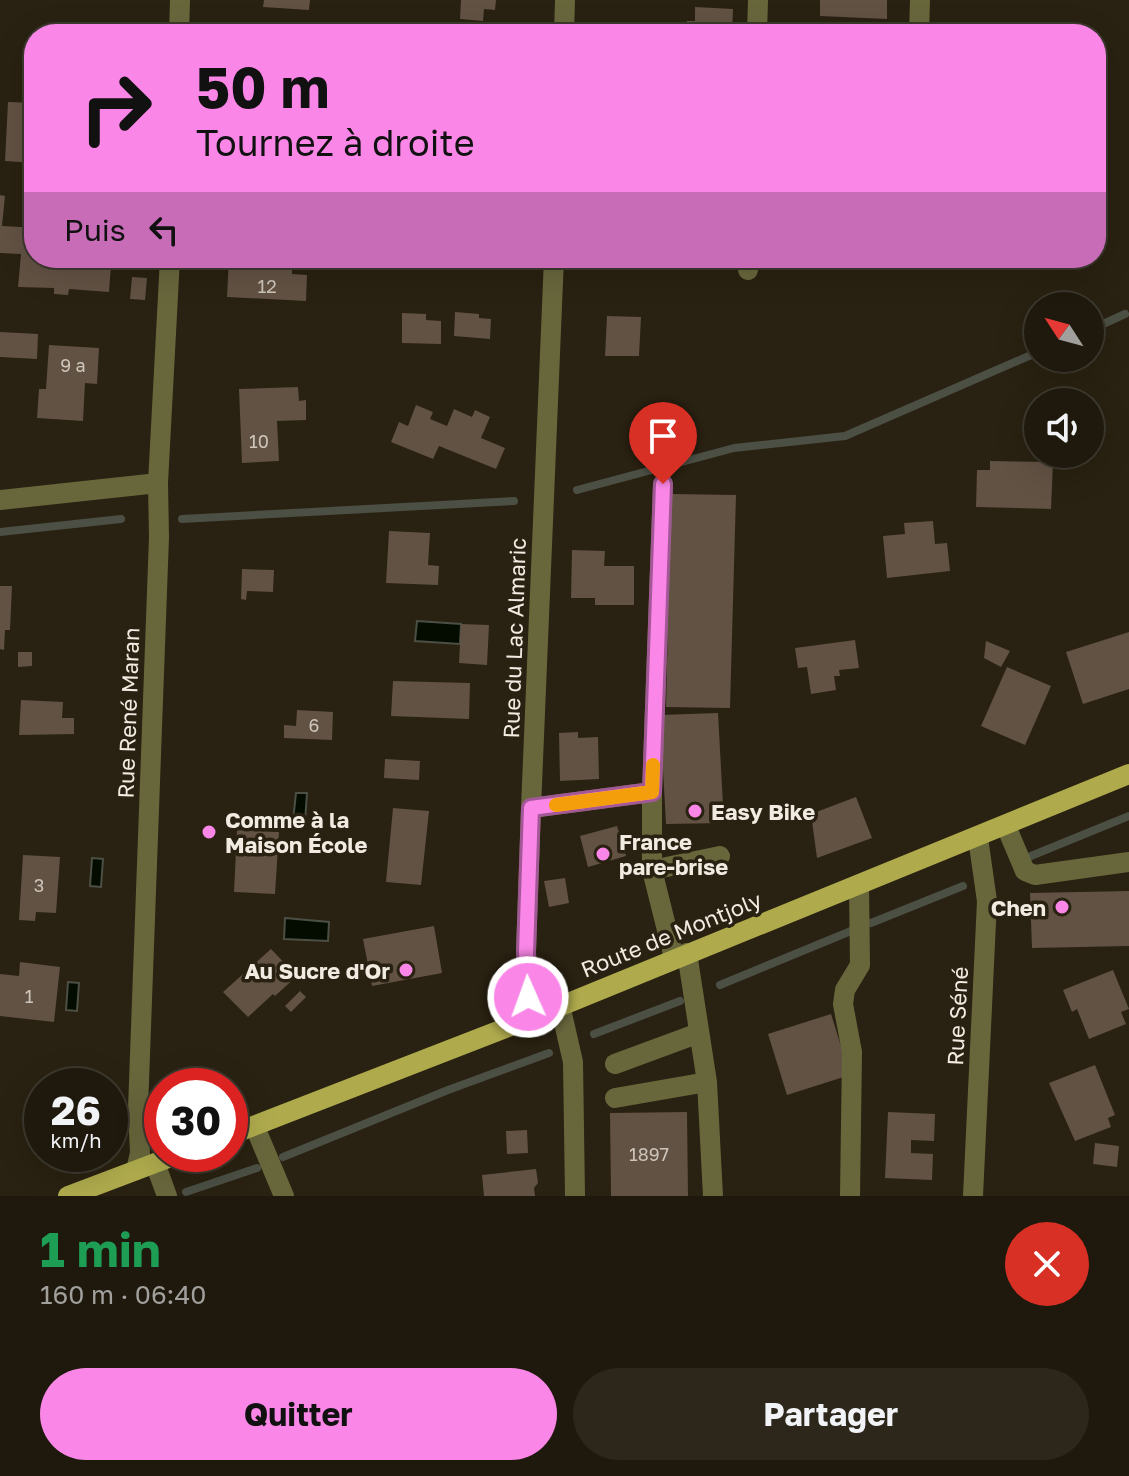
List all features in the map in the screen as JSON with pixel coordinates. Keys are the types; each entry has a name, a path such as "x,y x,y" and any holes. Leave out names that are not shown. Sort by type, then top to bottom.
{"main road":[{"name":"Route de Montjoly","path":"248,1129 978,838 1129,774"},
{"path":"68,1196 144,1167"}],"street":[{"path":"179,24 180,0"},
{"path":"564,24 565,0"},
{"path":"757,24 758,0"},
{"path":"919,24 920,0"},
{"name":"Rue René Maran","path":"136,1170 140,1153 138,1109 159,537 158,483 169,268"},
{"name":"Rue du Lac Almaric","path":"529,1019 526,952 554,268"},
{"path":"0,500 158,483"},
{"path":"663,484 652,870 680,956 699,1033 707,1082 713,1196"},
{"path":"531,808 652,792"},
{"path":"1006,826 1025,871 1035,875 1129,862"},
{"name":"Rue Séné","path":"973,1196 987,901 978,838"},
{"path":"652,870 720,856"},
{"path":"850,1196 852,1052 843,1004 845,990 860,965 859,885"},
{"path":"560,1005 573,1062 575,1196"},
{"path":"615,1064 699,1033"},
{"path":"615,1098 707,1082"},
{"path":"255,1127 284,1196"},
{"path":"158,1172 167,1196"}],"shaded area":[{"path":"417,621 461,624 460,644 415,641"},
{"path":"296,793 307,793 305,822 293,821"},
{"path":"92,858 103,859 101,887 90,886"},
{"path":"285,918 329,922 328,941 284,939"},
{"path":"68,982 79,983 77,1011 66,1010"}],"building":[{"path":"264,0 310,0 309,10 263,7"},
{"path":"461,0 496,0 495,10 484,9 483,21 460,19"},
{"path":"820,0 887,0 887,19 820,16"},
{"path":"695,7 733,9 732,24 687,24 687,21 695,21"},
{"path":"8,102 24,103 24,162 5,161"},
{"path":"0,195 5,196 2,226 22,227 24,197 24,268 111,268 109,292 69,289 68,295 54,294 54,288 18,287 21,254 0,253"},
{"path":"228,268 292,268 292,274 307,275 306,301 227,297"},
{"path":"132,277 147,278 145,300 130,299"},
{"path":"455,312 479,314 479,318 491,319 490,339 454,336"},
{"path":"402,313 426,314 426,320 441,321 441,344 402,343"},
{"path":"607,316 641,317 639,356 605,356"},
{"path":"0,332 38,334 37,359 0,357"},
{"path":"49,345 99,348 97,384 85,383 83,421 37,418 39,389 46,389"},
{"path":"298,387 299,401 306,400 306,420 277,421 279,461 242,463 239,389"},
{"path":"416,405 433,412 430,419 447,426 454,409 472,417 475,410 490,417 481,438 505,448 496,469 439,446 433,459 391,442 399,422 408,426"},
{"path":"990,461 1024,462 1024,468 1053,468 1051,509 976,507 977,470 990,470"},
{"path":"671,494 736,495 730,708 666,707"},
{"path":"933,521 935,544 947,543 950,571 887,578 883,536 905,534 904,523"},
{"path":"389,531 430,533 428,565 439,566 438,585 386,583"},
{"path":"572,550 605,551 604,566 634,566 634,605 595,605 595,598 571,598"},
{"path":"242,569 274,570 273,592 247,591 246,600 241,599"},
{"path":"0,586 12,586 10,630 5,630 4,650 0,649"},
{"path":"461,624 489,625 487,665 459,663"},
{"path":"1129,632 1129,689 1083,704 1066,652"},
{"path":"855,640 859,668 839,670 840,676 834,676 836,690 811,694 807,667 798,668 795,648"},
{"path":"986,641 1010,651 1001,667 984,658"},
{"path":"18,652 32,652 32,666 18,667"},
{"path":"1007,667 1051,686 1025,745 981,726"},
{"path":"393,681 470,683 469,719 391,716"},
{"path":"21,700 63,702 62,718 74,718 74,734 19,735"},
{"path":"297,710 333,712 332,740 284,738 284,725 296,726"},
{"path":"718,713 724,823 666,824 660,715"},
{"path":"578,732 578,738 598,737 599,779 560,781 559,733"},
{"path":"385,759 420,761 419,780 384,778"},
{"path":"856,797 872,838 817,858 811,814"},
{"path":"393,808 429,811 421,885 386,882"},
{"path":"617,826 626,856 588,867 580,836"},
{"path":"237,830 279,832 275,894 234,892"},
{"path":"23,855 60,857 56,913 36,912 35,921 19,920"},
{"path":"565,878 569,903 549,907 544,881"},
{"path":"1129,891 1129,946 1032,948 1030,893"},
{"path":"434,926 442,973 372,986 363,939"},
{"path":"271,949 297,976 248,1017 223,992"},
{"path":"20,962 60,967 54,1022 0,1016 0,974 19,976"},
{"path":"1113,970 1129,1009 1121,1012 1126,1024 1089,1039 1077,1009 1072,1012 1063,990"},
{"path":"300,991 306,997 291,1012 285,1006"},
{"path":"831,1014 850,1075 787,1095 768,1034"},
{"path":"1095,1065 1115,1115 1108,1118 1111,1127 1075,1141 1049,1083"},
{"path":"687,1112 688,1196 611,1196 610,1113"},
{"path":"888,1112 935,1114 934,1141 911,1140 911,1153 933,1154 932,1180 885,1178"},
{"path":"527,1130 528,1153 507,1154 506,1131"},
{"path":"1095,1143 1119,1146 1117,1167 1093,1164"},
{"path":"536,1169 538,1183 534,1188 535,1196 484,1196 482,1175"}],"waterway":[{"path":"1104,324 1125,314"},
{"path":"577,490 734,448 845,436 1024,358"},
{"path":"182,519 514,501"},
{"path":"0,532 121,519"},
{"path":"1026,858 1129,816"},
{"path":"871,923 963,886"},
{"path":"720,985 851,931"},
{"path":"594,1034 680,1001"},
{"path":"283,1157 549,1053"},
{"path":"186,1192 257,1168"}],"slow traffic":[{"path":"556,805 652,792 653,765"}],"place":[{"name":"Easy Bike","path":"695,811"},
{"name":"Comme à la Maison École","path":"209,832"},
{"name":"France pare-brise","path":"603,854"},
{"name":"Chen","path":"1062,907"},
{"name":"Au Sucre d'Or","path":"406,970"}],"route":[{"path":"528,997 526,952 531,808 652,792 663,484"}]}
